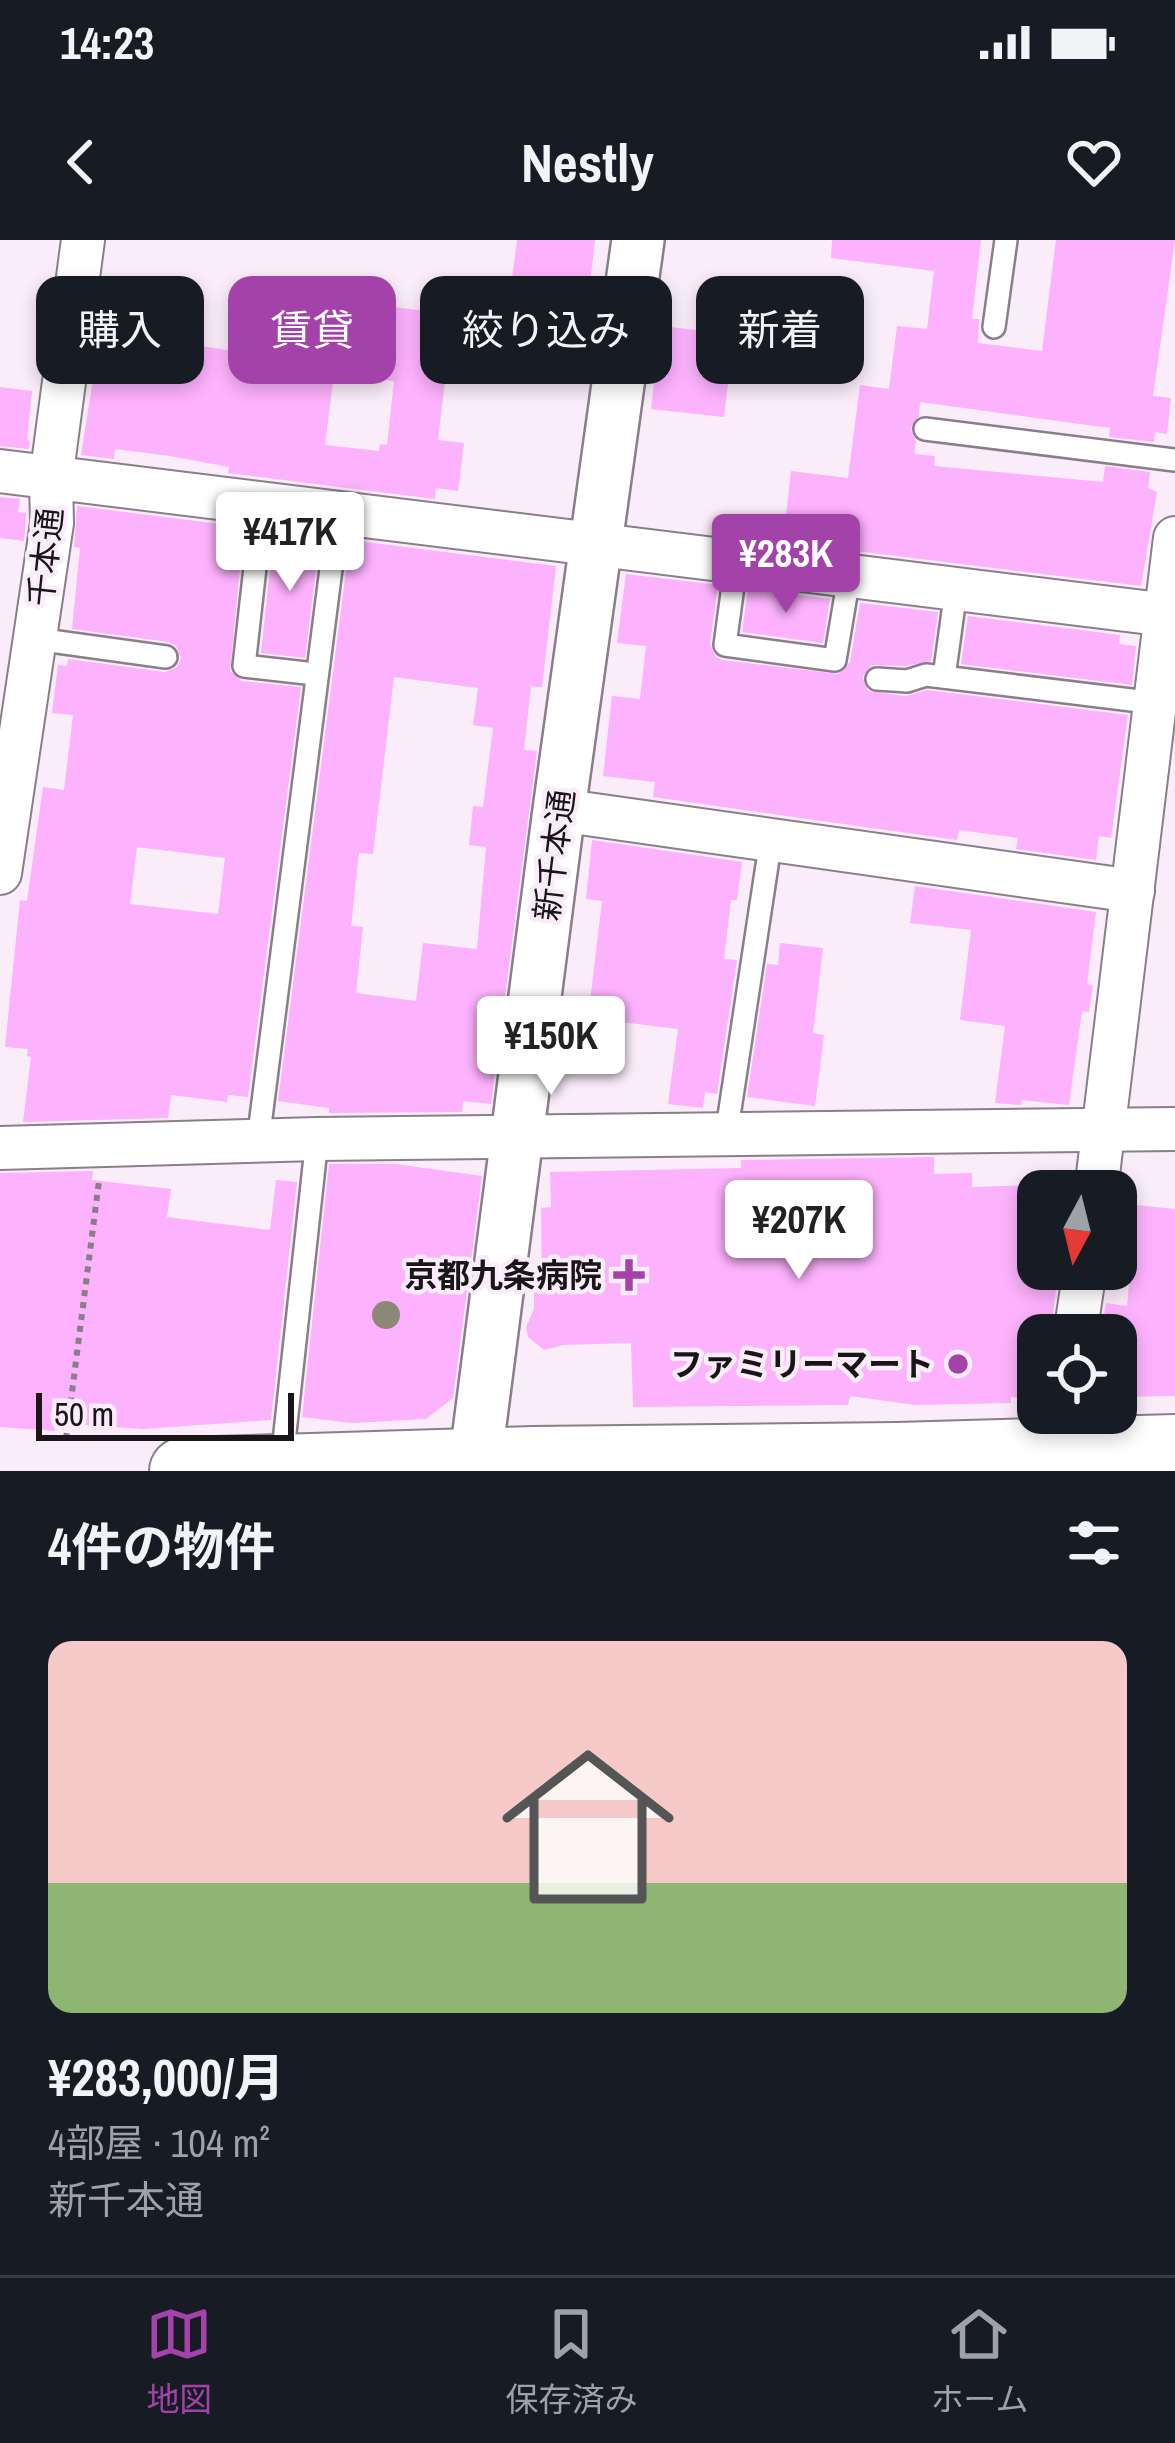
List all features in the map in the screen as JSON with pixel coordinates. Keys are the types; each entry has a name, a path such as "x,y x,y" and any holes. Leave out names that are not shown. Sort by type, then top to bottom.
{"highway":[{"path":"183,1471 475,1467 1060,1445 1175,1448"}],"street":[{"name":"千本通","path":"0,872 52,523 52,479 82,240"},
{"name":"新千本通","path":"475,1467 638,240"},
{"path":"0,471 1171,616"},
{"path":"1099,1170 1156,703 1171,616 1175,538"},
{"path":"559,810 1133,891"},
{"path":"0,1148 317,1139 1175,1129"}],"lane":[{"path":"994,327 1006,240"},
{"path":"925,429 1175,460"},
{"path":"262,505 244,666 315,674"},
{"path":"258,1141 338,514"},
{"path":"736,564 725,645 835,660 849,577"},
{"path":"944,677 956,590"},
{"path":"36,639 166,657"},
{"path":"877,679 907,681 926,675 1156,703"},
{"path":"726,1136 771,838"},
{"path":"281,1468 317,1139"}],"path":[{"path":"66,1439 104,1144"}],"building":[{"path":"517,240 595,240 591,276 512,276"},
{"path":"832,240 981,240 972,319 979,319 978,343 1042,351 1056,240 1175,240 1153,396 1171,398 1167,434 1155,432 1154,442 1109,437 1110,428 920,402 919,416 910,428 916,441 914,454 935,456 934,466 1103,482 1105,466 1150,472 1148,488 1157,492 1141,586 783,542 791,471 848,478 860,385 889,389 897,326 927,329 934,271 831,258"},
{"path":"396,307 420,310 420,384 445,384 438,440 464,443 458,491 436,488 435,499 228,473 229,467 115,449 114,459 81,455 92,384 204,384 204,346 228,350 228,384 333,384 325,445 379,451 380,444 387,445 396,384"},
{"path":"672,327 696,330 696,384 728,384 724,417 651,409 654,384 672,384"},
{"path":"0,387 32,391 29,449 0,446"},
{"path":"0,497 20,499 18,512 26,513 24,541 0,538"},
{"path":"77,506 244,527 230,671 242,681 301,687 248,1097 228,1095 227,1102 171,1095 168,1118 23,1122 31,1057 28,1049 5,1047 20,900 27,901 43,787 64,790 73,715 52,713 58,665 67,666 68,659 165,672 177,667 181,658 169,642 72,629 80,548 74,547","holes":["137,847 225,858 218,914 130,904"]},
{"path":"274,531 320,536 305,658 261,653"},
{"path":"350,540 556,566 542,687 531,686 524,750 537,751 491,1104 463,1101 462,1112 329,1113 329,1108 278,1101","holes":["394,677 478,688 473,725 493,728 483,807 473,806 469,845 486,847 477,949 423,943 416,1001 356,993 363,927 351,926 359,853 373,854"]},
{"path":"626,574 718,585 710,644 722,660 839,674 850,662 860,603 938,612 931,661 872,665 862,677 868,691 906,696 927,690 1128,715 1111,838 1099,836 1096,860 1016,849 1018,838 959,830 957,840 653,797 655,782 603,776 612,696 640,699 646,646 617,643"},
{"path":"748,589 830,599 823,643 742,632"},
{"path":"968,616 1120,635 1119,644 1136,646 1132,685 961,664"},
{"path":"592,840 742,862 737,900 731,900 724,959 737,960 717,1094 705,1092 703,1108 668,1104 678,1029 588,1018 602,901 586,899"},
{"path":"915,886 1096,912 1087,984 1093,985 1089,1012 1082,1011 1069,1105 1022,1100 1021,1105 995,1103 1005,1026 960,1020 971,930 910,923"},
{"path":"780,943 823,948 813,1033 824,1035 815,1106 747,1097 767,964 778,965"},
{"path":"934,1157 934,1174 972,1173 972,1187 1017,1186 1017,1290 1056,1290 1053,1314 1017,1314 1017,1398 1011,1397 1011,1403 915,1405 850,1396 848,1405 633,1407 631,1343 544,1350 528,1337 534,1285 542,1285 541,1208 551,1207 550,1172 741,1168 741,1160","holes":["859,1195 850,1249 792,1250 790,1196"]},
{"path":"329,1164 395,1164 482,1176 453,1398 426,1419 352,1423 302,1417"},
{"path":"93,1171 92,1180 171,1189 167,1217 270,1230 276,1180 297,1182 271,1420 143,1429 56,1423 55,1431 0,1427 0,1173"},
{"path":"1137,1205 1175,1209 1175,1396 1137,1397 1137,1314 1104,1314 1106,1303 1127,1306 1128,1290 1137,1290"}],"place":[{"name":"京都九条病院","path":"629,1275"},
{"name":"ファミリーマート","path":"958,1364"}]}
